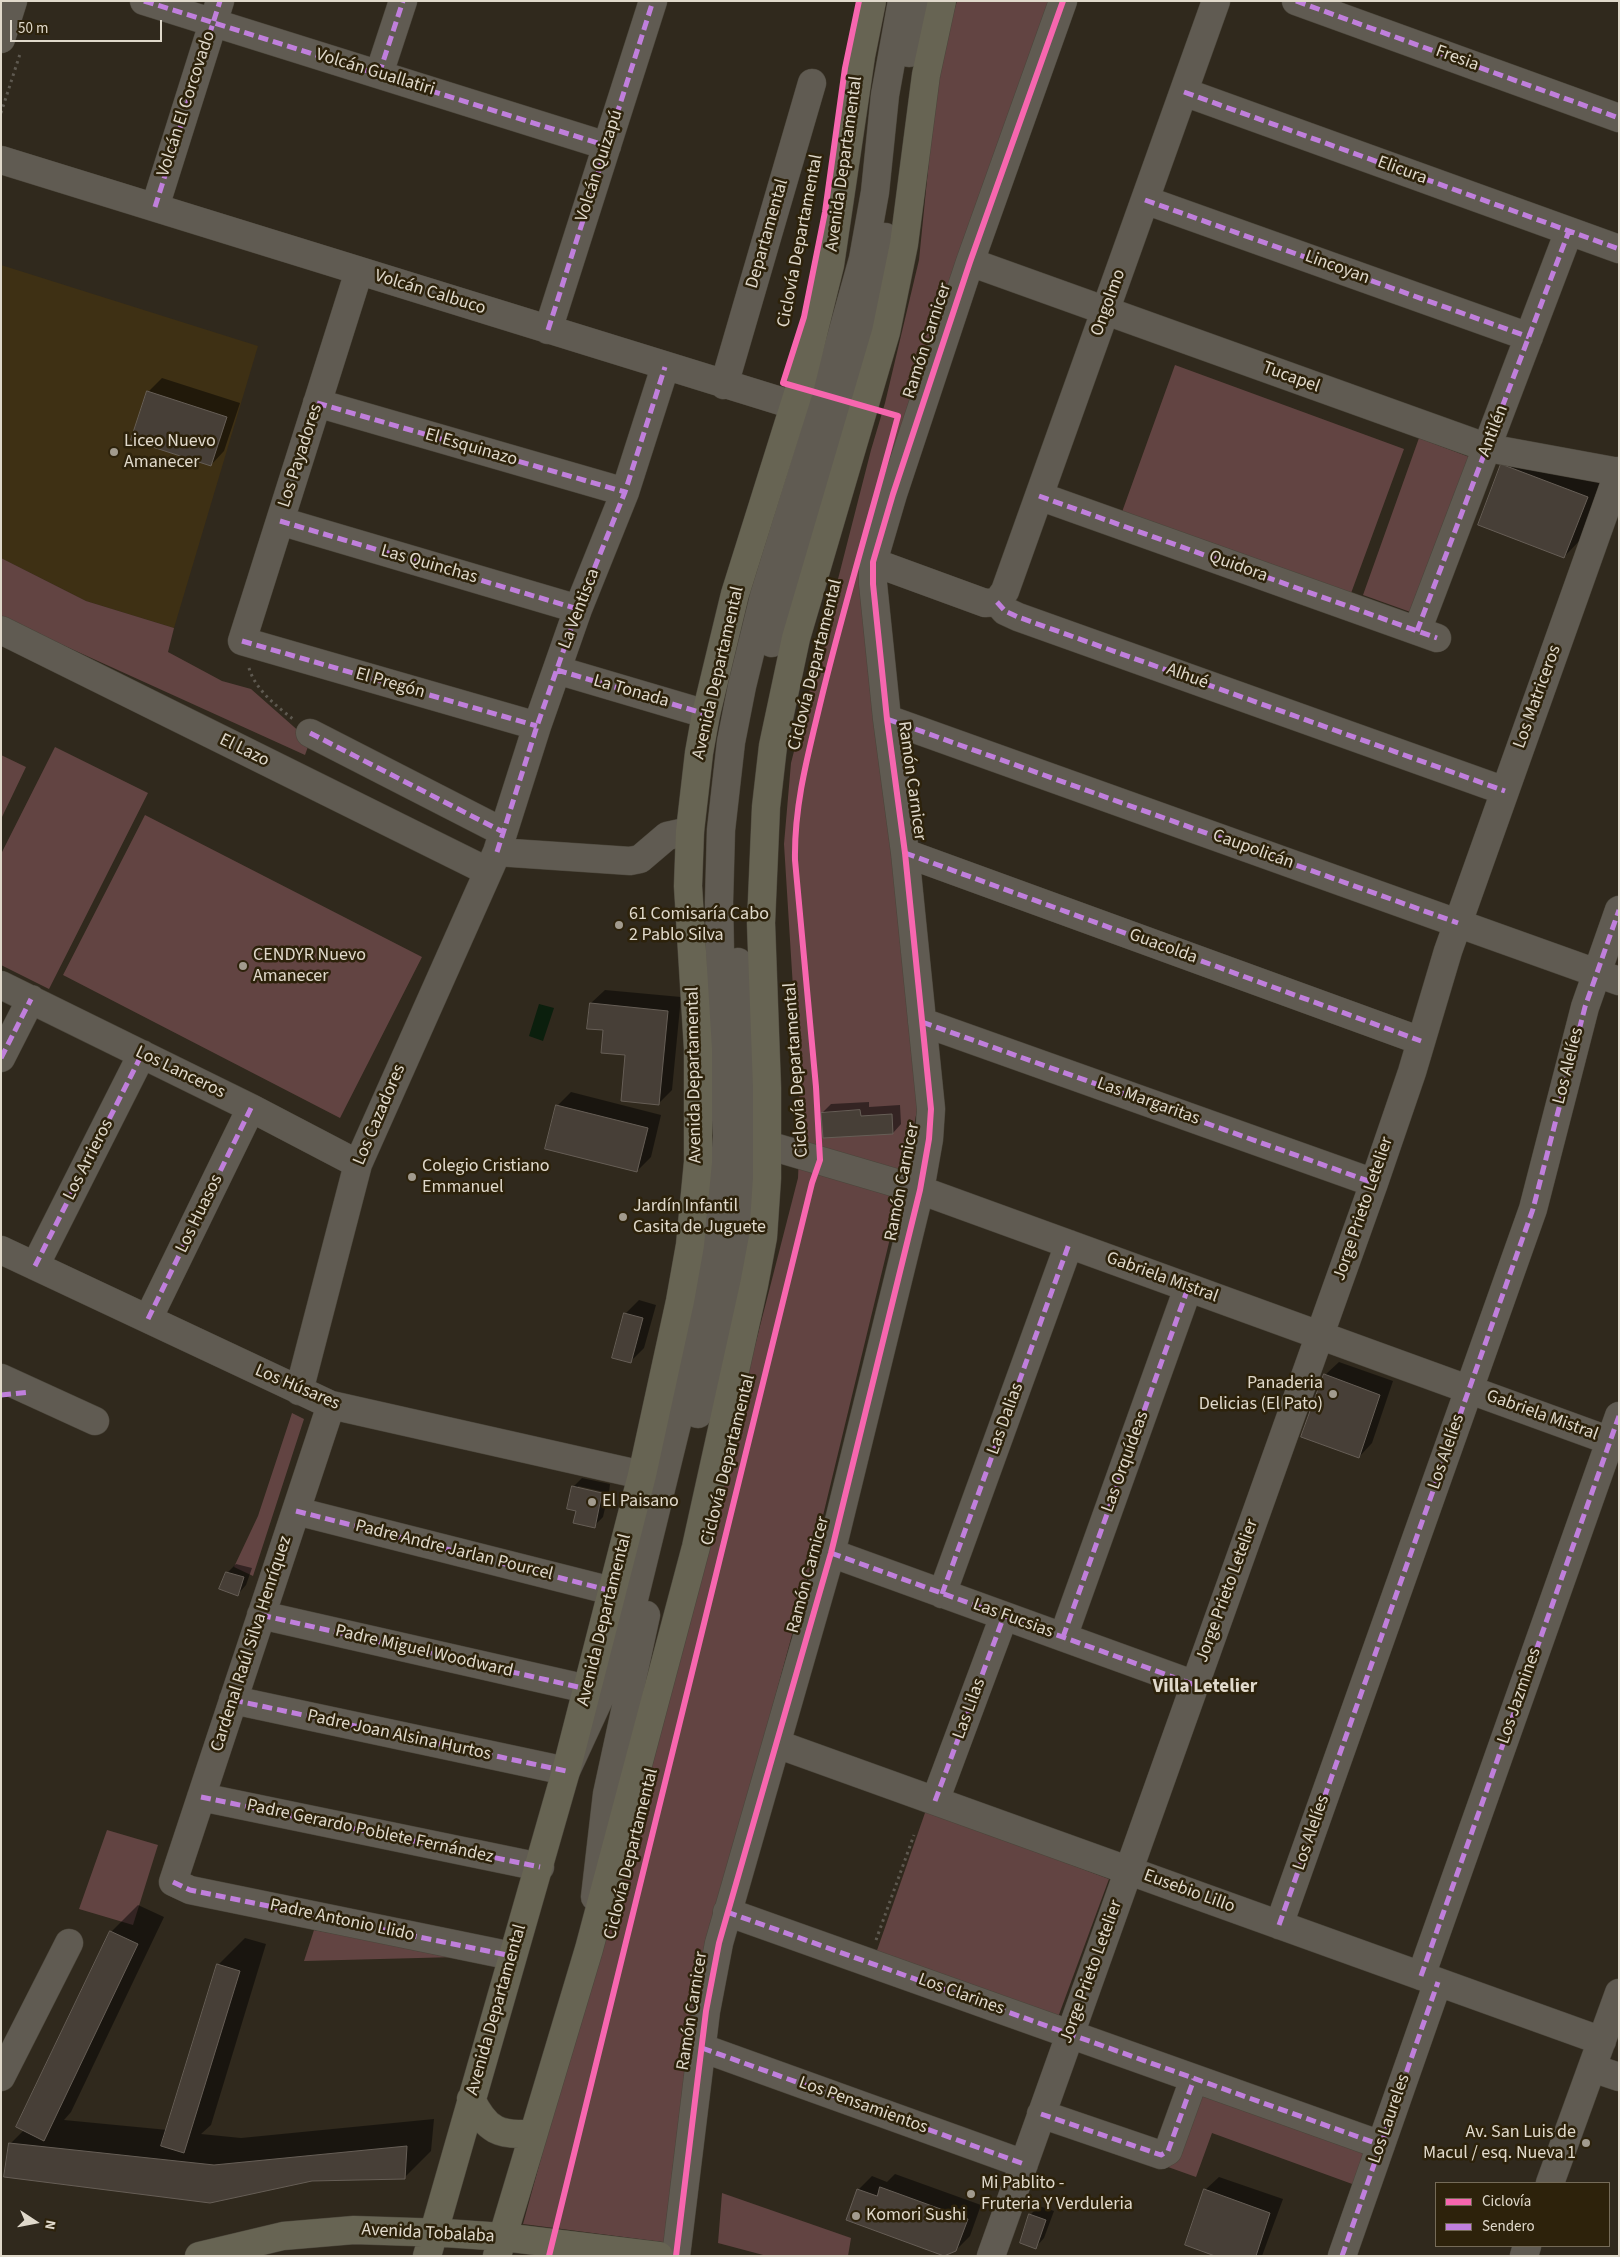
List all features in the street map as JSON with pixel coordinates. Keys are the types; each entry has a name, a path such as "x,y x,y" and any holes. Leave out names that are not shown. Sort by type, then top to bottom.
{"main road":[{"name":"Avenida Departamental","path":"431,2244 566,1771 642,1475 690,1246 695,1201 698,1131 698,1049 688,886 690,831 696,776 706,714 735,594 793,406 830,265 861,56 872,1"},
{"path":"500,2247 590,1949 696,1547 745,1324 762,1237 747,1141 767,1088 761,923 762,869 769,776 783,692 796,638 839,418 886,332 896,289 904,244 926,75 942,1"},
{"path":"471,2099 483,2118 494,2129 512,2135 533,2133"},
{"name":"Avenida Tobalaba","path":"199,2256 283,2236 354,2230 431,2244 659,2256"}],"street":[{"path":"1,39 13,1"},
{"name":"Volcán Guallatiri","path":"144,1 216,12 379,74 607,146"},
{"path":"379,74 403,1"},
{"name":"Volcán Quizapú","path":"548,330 653,1"},
{"path":"839,418 875,192 885,95 902,1"},
{"path":"566,1771 608,1680 633,1603 707,1301 720,1222 747,1141 722,1055 719,902 721,830 731,742 742,686 764,596 839,418 866,329 885,236 908,57 922,1"},
{"name":"Ramón Carnicer","path":"676,2256 712,1974 727,1912 832,1553 920,1190 929,1138 931,1109 905,852 887,719 873,584 873,562 896,485 970,262 1063,1"},
{"name":"Ongolmo","path":"996,602 1005,592 1216,1"},
{"name":"Fresia","path":"1296,1 1619,118"},
{"name":"Volcán El Corcovado","path":"155,207 216,12"},
{"name":"Departamental","path":"724,385 812,83"},
{"name":"Elicura","path":"1184,92 1619,249"},
{"name":"Volcán Calbuco","path":"1,160 665,367 839,418"},
{"name":"Lincoyan","path":"1146,200 1529,337"},
{"name":"Antilén","path":"1427,634 1488,448 1569,231"},
{"name":"Tucapel","path":"970,262 1488,448 1619,471"},
{"name":"Los Payadores","path":"242,641 359,271"},
{"name":"La Ventisca","path":"496,852 578,609 626,492 665,367"},
{"name":"El Esquinazo","path":"317,403 626,492"},
{"name":"Los Matriceros","path":"1458,923 1619,471"},
{"name":"Quidora","path":"1039,496 1427,634"},
{"name":"Las Quinchas","path":"280,521 578,609"},
{"name":"Alhué","path":"873,562 986,604 996,602 1005,611 1018,617 1505,791"},
{"name":"El Lazo","path":"1,630 496,852 630,861 640,859 667,836 690,831"},
{"name":"El Pregón","path":"242,641 537,726"},
{"name":"La Tonada","path":"557,670 706,714"},
{"name":"Caupolicán","path":"887,719 1607,977"},
{"path":"310,733 496,852"},
{"name":"Los Cazadores","path":"299,1391 358,1164 496,852"},
{"name":"Guacolda","path":"905,852 1421,1041"},
{"name":"Los Alelíes","path":"1279,1925 1533,1209 1572,1053 1607,977 1619,910"},
{"name":"Jorge Prieto Letelier","path":"991,2256 1374,1183 1458,923"},
{"name":"Los Lanceros","path":"1,985 252,1108 358,1164"},
{"path":"1,1058 31,999"},
{"name":"Las Margaritas","path":"922,1022 1374,1183"},
{"name":"Los Arrieros","path":"35,1266 142,1054"},
{"name":"Los Huasos","path":"148,1319 252,1108"},
{"name":"Gabriela Mistral","path":"698,1131 747,1141 920,1190 1469,1389 1616,1433"},
{"name":"Las Dalias","path":"942,1594 1069,1244"},
{"name":"Los Húsares","path":"1,1250 331,1405 642,1475"},
{"name":"Las Orquídeas","path":"1063,1637 1188,1288"},
{"path":"1,1378 95,1421"},
{"path":"1,1395 30,1392"},
{"name":"Cardenal Raúl Silva Henríquez","path":"173,1882 331,1405"},
{"name":"Los Jazmines","path":"1429,1979 1616,1433"},
{"name":"Padre Andre Jarlan Pourcel","path":"296,1511 612,1591"},
{"name":"Las Fucsias","path":"832,1553 1195,1685"},
{"name":"Padre Miguel Woodward","path":"261,1615 587,1689"},
{"name":"Las Lilas","path":"935,1801 1004,1616"},
{"name":"Padre Joan Alsina Hurtos","path":"233,1700 566,1771"},
{"name":"Eusebio Lillo","path":"777,1744 1602,2041"},
{"name":"Padre Gerardo Poblete Fernández","path":"201,1797 540,1867"},
{"name":"Padre Antonio Llido","path":"173,1882 190,1890 512,1956"},
{"name":"Los Clarines","path":"727,1912 1381,2145"},
{"path":"1,2077 69,1943"},
{"name":"Los Laureles","path":"1342,2256 1381,2145 1429,1979"},
{"path":"1550,2182 1619,1993"},
{"name":"Los Pensamientos","path":"702,2048 1024,2164"},
{"path":"1592,2068 1619,2077"},
{"path":"1041,2114 1158,2154 1164,2154 1168,2151 1194,2078"}],"path":[{"path":"242,641 252,677 273,703 310,733"},
{"path":"868,1962 914,1836"}],"shaded area":[{"path":"957,1 1057,1 864,622 902,933 918,1105 900,1197 812,1561 716,1915 689,2032 688,2064 670,2243 523,2224 627,1844 798,1178 800,1133 799,1084 784,844 791,763 871,450 885,403 919,260 934,110 945,40"},
{"name":"Liceo Nuevo Amanecer","path":"1,265 258,346 174,628 86,601 1,558"},
{"path":"1175,365 1404,449 1350,596 1122,512"},
{"path":"1419,438 1472,458 1416,614 1363,595"},
{"path":"1,558 86,601 174,628 168,652 222,681 251,689 310,741 305,755 1,617"},
{"path":"55,747 148,793 49,989 1,965 1,854"},
{"path":"1,755 26,767 2,817 1,817"},
{"name":"CENDYR Nuevo Amanecer","path":"145,815 422,957 340,1118 63,975"},
{"path":"539,1004 554,1008 543,1041 529,1036"},
{"path":"292,1413 304,1419 253,1576 234,1567 258,1516"},
{"path":"926,1810 1109,1879 1057,2020 875,1956"},
{"path":"107,1830 158,1845 133,1925 79,1909"},
{"path":"314,1930 457,1957 304,1961"},
{"path":"1197,2087 1368,2149 1355,2185 1212,2133 1196,2177 1168,2167"},
{"path":"722,2193 851,2238 848,2256 767,2256 718,2243"}],"building":[{"path":"147,391 227,417 211,466 131,440"},
{"path":"1501,464 1588,497 1564,558 1478,525"},
{"path":"590,1003 668,1011 659,1105 621,1101 625,1055 601,1053 603,1030 587,1029"},
{"path":"556,1105 648,1128 637,1172 545,1149"},
{"path":"860,1110 861,1116 892,1114 893,1134 823,1138 821,1113"},
{"path":"624,1313 643,1318 631,1363 612,1358"},
{"path":"1324,1374 1380,1395 1359,1458 1301,1437"},
{"path":"572,1486 602,1493 595,1528 573,1523 576,1511 567,1509"},
{"path":"226,1572 244,1577 238,1596 219,1589"},
{"path":"110,1931 138,1944 44,2141 16,2127"},
{"path":"217,1964 240,1971 184,2153 161,2146"},
{"path":"9,2143 214,2165 407,2146 405,2179 312,2181 210,2203 4,2177"},
{"path":"880,2187 968,2219 956,2251 944,2256 846,2220 857,2189 877,2196"},
{"path":"1204,2189 1270,2213 1256,2256 1215,2256 1185,2245"},
{"path":"1029,2214 1046,2220 1036,2249 1020,2243"}],"marked path":[{"path":"144,1 607,146"},
{"path":"155,207 220,1"},
{"path":"379,74 403,1"},
{"path":"548,330 653,1"},
{"path":"1296,1 1619,118"},
{"path":"1184,92 1619,249"},
{"path":"1145,200 1529,337"},
{"path":"1417,631 1569,231"},
{"path":"497,852 537,726 578,609 625,492 665,367"},
{"path":"317,403 625,492"},
{"path":"1039,496 1437,638"},
{"path":"280,521 578,609"},
{"path":"997,602 1005,611 1018,617 1505,791"},
{"path":"242,641 537,726"},
{"path":"557,670 706,714"},
{"path":"887,719 1458,923"},
{"path":"310,733 503,832"},
{"path":"905,853 1421,1041"},
{"path":"1279,1925 1533,1209 1585,1007 1619,910"},
{"path":"1,1058 31,999"},
{"path":"922,1022 1374,1183"},
{"path":"35,1266 142,1054"},
{"path":"148,1319 251,1108"},
{"path":"942,1594 1069,1244"},
{"path":"1063,1637 1188,1288"},
{"path":"1,1395 30,1392"},
{"path":"1421,1976 1619,1416"},
{"path":"296,1511 612,1591"},
{"path":"831,1553 1195,1685"},
{"path":"261,1615 587,1689"},
{"path":"935,1801 1004,1616"},
{"path":"233,1700 566,1771"},
{"path":"201,1797 540,1867"},
{"path":"173,1882 190,1890 512,1956"},
{"path":"727,1912 1381,2145"},
{"path":"1342,2256 1438,1982"},
{"path":"702,2048 1024,2164"},
{"path":"1041,2114 1161,2155 1168,2151 1194,2079"}],"cycle path":[{"name":"Ciclovía Departamental","path":"549,2256 812,1183 820,1160 816,1087 795,860 797,818 807,757 831,661 898,416 783,383 804,317 825,212 845,68 859,1"},
{"path":"676,2256 706,2011 719,1943 831,1553 920,1190 929,1139 931,1109 905,853 887,719 873,584 873,562 893,494 970,262 1063,1"}],"place":[{"name":"Liceo Nuevo Amanecer","path":"114,452"},
{"name":"61 Comisaría Cabo 2 Pablo Silva","path":"619,925"},
{"name":"CENDYR Nuevo Amanecer","path":"243,966"},
{"name":"Colegio Cristiano Emmanuel","path":"412,1177"},
{"name":"Jardín Infantil Casita de Juguete","path":"623,1217"},
{"name":"Panaderia Delicias (El Pato)","path":"1333,1394"},
{"name":"El Paisano","path":"592,1502"},
{"name":"Av. San Luis de Macul / esq. Nueva 1","path":"1586,2143"},
{"name":"Mi Pablito - Fruteria Y Verduleria","path":"971,2194"},
{"name":"Komori Sushi","path":"856,2216"}],"district":[{"name":"Villa Letelier","path":"1205,1688"}]}
